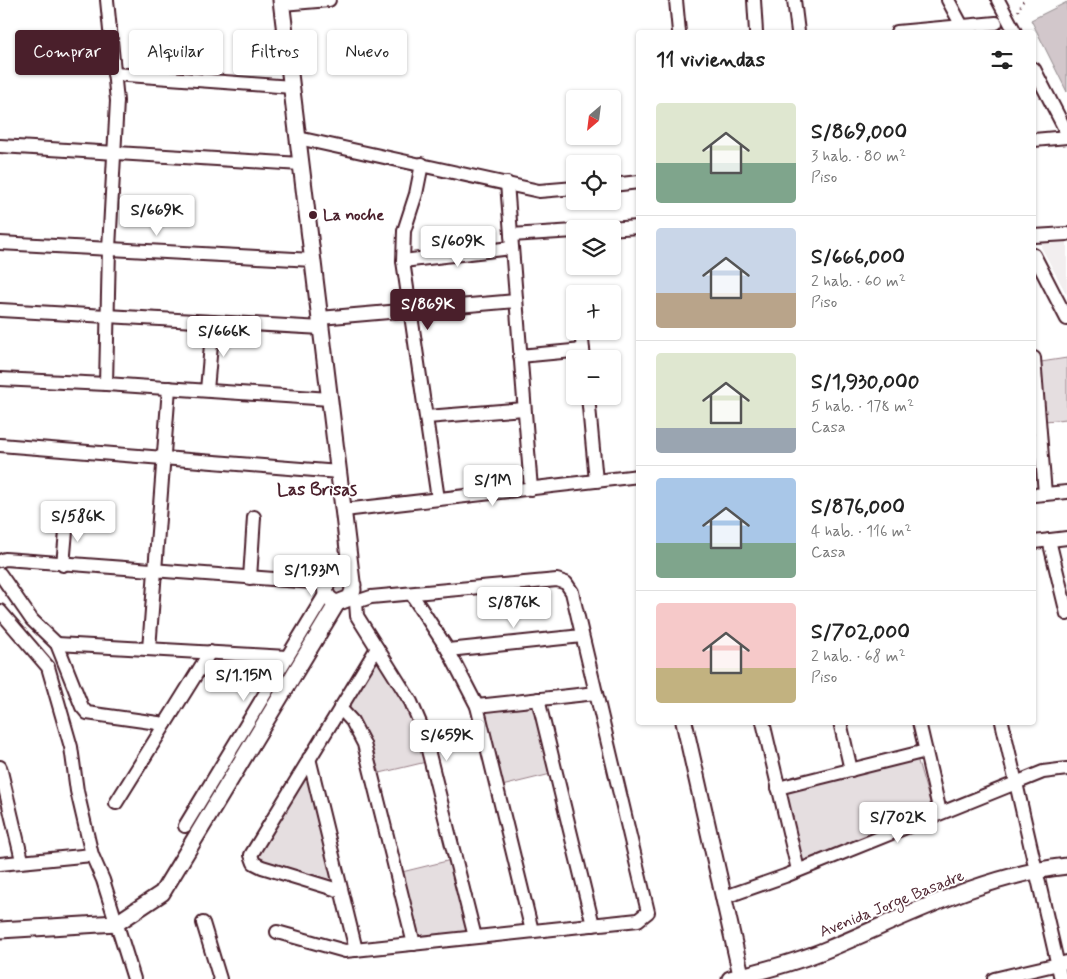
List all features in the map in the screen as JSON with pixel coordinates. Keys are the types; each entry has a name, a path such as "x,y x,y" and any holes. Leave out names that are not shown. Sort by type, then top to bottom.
{"street":[{"path":"107,0 110,30"},
{"path":"0,930 117,923 157,897 166,888 341,591 349,555 281,2 329,0"},
{"path":"676,0 679,30"},
{"path":"754,0 756,30"},
{"path":"794,0 798,30"},
{"path":"948,0 962,26"},
{"path":"998,0 1014,30"},
{"path":"919,30 996,23"},
{"path":"1036,73 1067,133"},
{"path":"119,74 292,87"},
{"path":"106,384 109,248 117,101 114,75"},
{"path":"1036,140 1067,137"},
{"path":"298,138 539,191 566,189"},
{"path":"0,146 301,164"},
{"path":"422,164 416,194 404,231 402,261 411,310 438,499"},
{"path":"621,184 636,182"},
{"path":"507,183 531,489"},
{"path":"621,228 636,227"},
{"path":"402,261 566,232"},
{"path":"1036,236 1067,234"},
{"path":"0,242 313,260"},
{"path":"1036,258 1067,319"},
{"path":"0,310 213,322 321,323 411,310 516,301"},
{"path":"207,390 213,322"},
{"path":"520,356 566,355"},
{"path":"0,380 106,384 330,399"},
{"path":"149,648 169,388"},
{"path":"589,405 596,481"},
{"path":"1036,406 1039,494 1067,492"},
{"path":"426,417 524,408"},
{"path":"0,445 339,472"},
{"path":"344,510 636,476"},
{"path":"250,578 254,518"},
{"path":"63,565 67,520"},
{"path":"1036,542 1067,538"},
{"path":"1049,540 1067,614"},
{"path":"0,561 5,559 250,578 371,597 562,581 572,592 648,908 646,915 638,920 356,950 334,949 277,932"},
{"path":"0,574 32,620 57,644 82,707 87,713 165,724"},
{"path":"341,591 411,702 423,730 475,937"},
{"path":"185,826 287,657 341,591"},
{"path":"412,595 448,650 477,706 532,931"},
{"path":"0,610 48,667 71,747 77,791 92,855 103,880 134,979"},
{"path":"448,650 582,636"},
{"path":"57,644 287,657"},
{"path":"341,891 262,868 252,859 254,848 377,648"},
{"path":"116,803 210,652"},
{"path":"477,706 596,693"},
{"path":"538,699 593,925"},
{"path":"340,708 355,726 364,744 414,944"},
{"path":"685,725 725,897 738,978"},
{"path":"763,725 798,870"},
{"path":"841,725 851,770"},
{"path":"920,725 940,812"},
{"path":"1003,725 1036,870 1062,962 1061,979"},
{"path":"778,788 926,751"},
{"path":"309,758 356,950"},
{"path":"0,767 22,860"},
{"path":"725,897 798,870 1043,772 1067,769"},
{"path":"0,864 22,860 92,855"},
{"name":"Avenida Jorge Basadre","path":"738,978 826,950 911,913 1036,870 1067,866"},
{"path":"203,923 220,979"},
{"path":"994,979 1062,962"}],"shaded area":[{"path":"1067,239 1067,295 1041,247 1044,242"},
{"path":"1067,358 1067,419 1045,421 1041,362"},
{"path":"338,578 350,588 339,600 329,587"},
{"path":"377,658 405,702 426,762 380,773 366,734 346,707"},
{"path":"534,704 551,774 502,786 484,710"},
{"path":"917,758 932,809 801,862 786,790"},
{"path":"307,775 333,881 256,858"},
{"path":"451,860 469,933 418,939 402,872"}],"building":[{"path":"1067,2 1067,92 1031,20"}],"place":[{"name":"La noche","path":"313,215"}],"district":[{"name":"Las Brisas","path":"317,490"}]}
